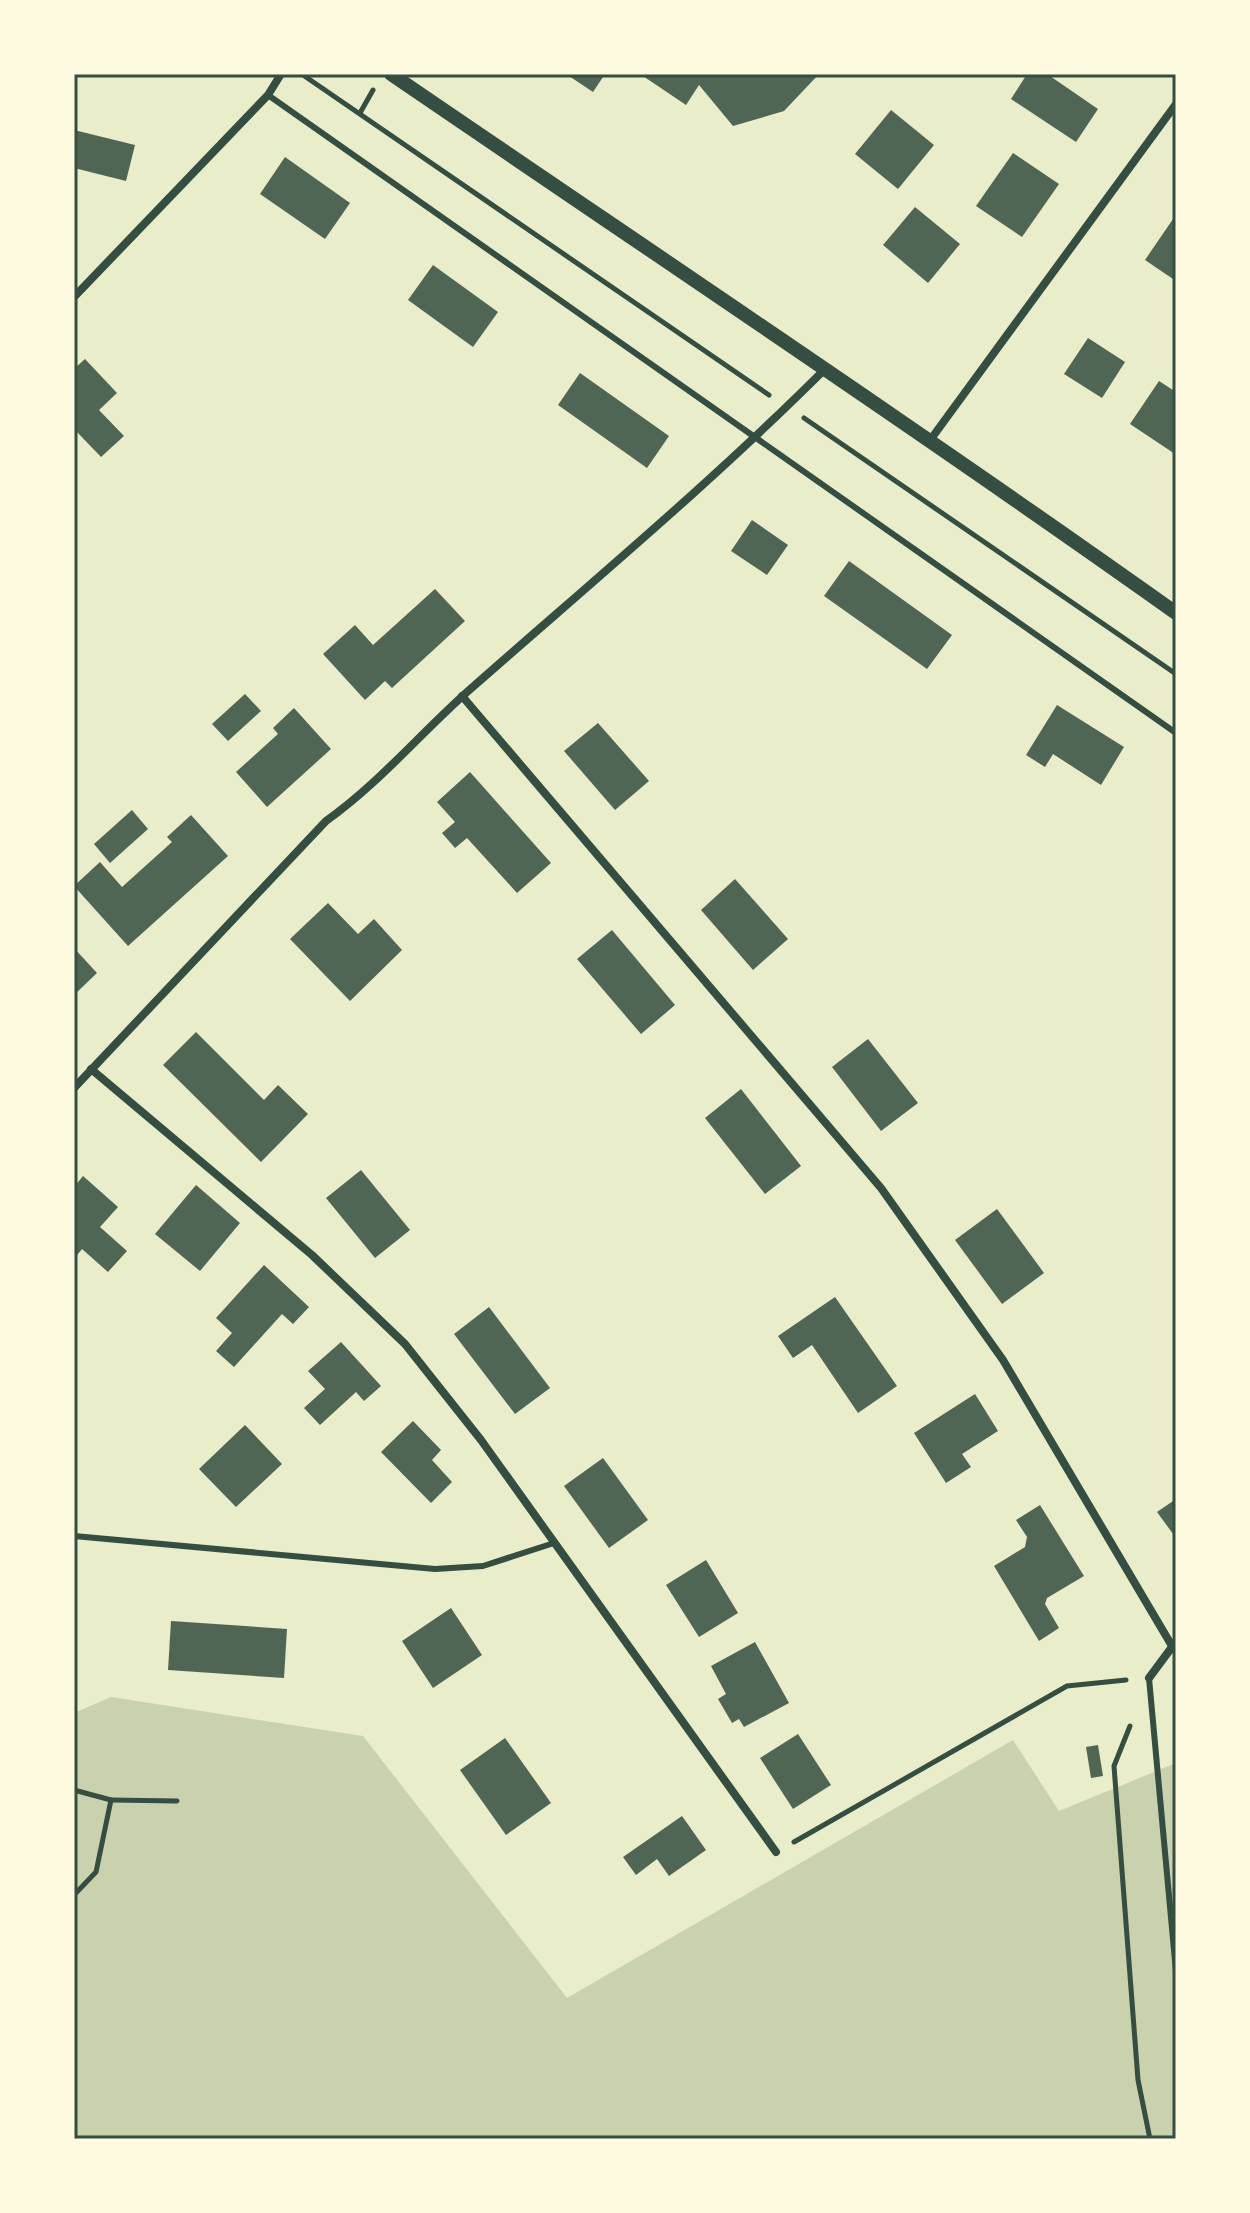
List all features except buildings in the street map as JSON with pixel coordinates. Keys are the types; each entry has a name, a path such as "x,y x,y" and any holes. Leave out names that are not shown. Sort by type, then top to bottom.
{"street":[{"path":"74,297 268,95 281,74"},
{"path":"391,74 824,370 931,439 1176,613"},
{"path":"931,439 1176,104"},
{"path":"74,1088 326,821 352,802 462,696 755,439 824,370"},
{"path":"462,696 881,1188 1003,1360 1174,1644 1149,1678"},
{"path":"91,1069 312,1255 405,1344 481,1440 776,1852"}],"lane":[{"path":"268,95 1176,733"},
{"path":"74,1536 435,1569 483,1566 554,1543"},
{"path":"1149,1678 1176,1972"}],"path":[{"path":"302,74 1176,674"},
{"path":"776,1852 1067,1686 1149,1678"},
{"path":"1131,1722 1114,1766 1138,2080 1150,2139"},
{"path":"74,1790 111,1800 177,1801"},
{"path":"74,1895 96,1872 111,1800"}],"green space":[{"path":"111,1697 363,1736 567,1998 1013,1740 1059,1811 1176,1763 1176,2139 74,2139 74,1713"}]}
